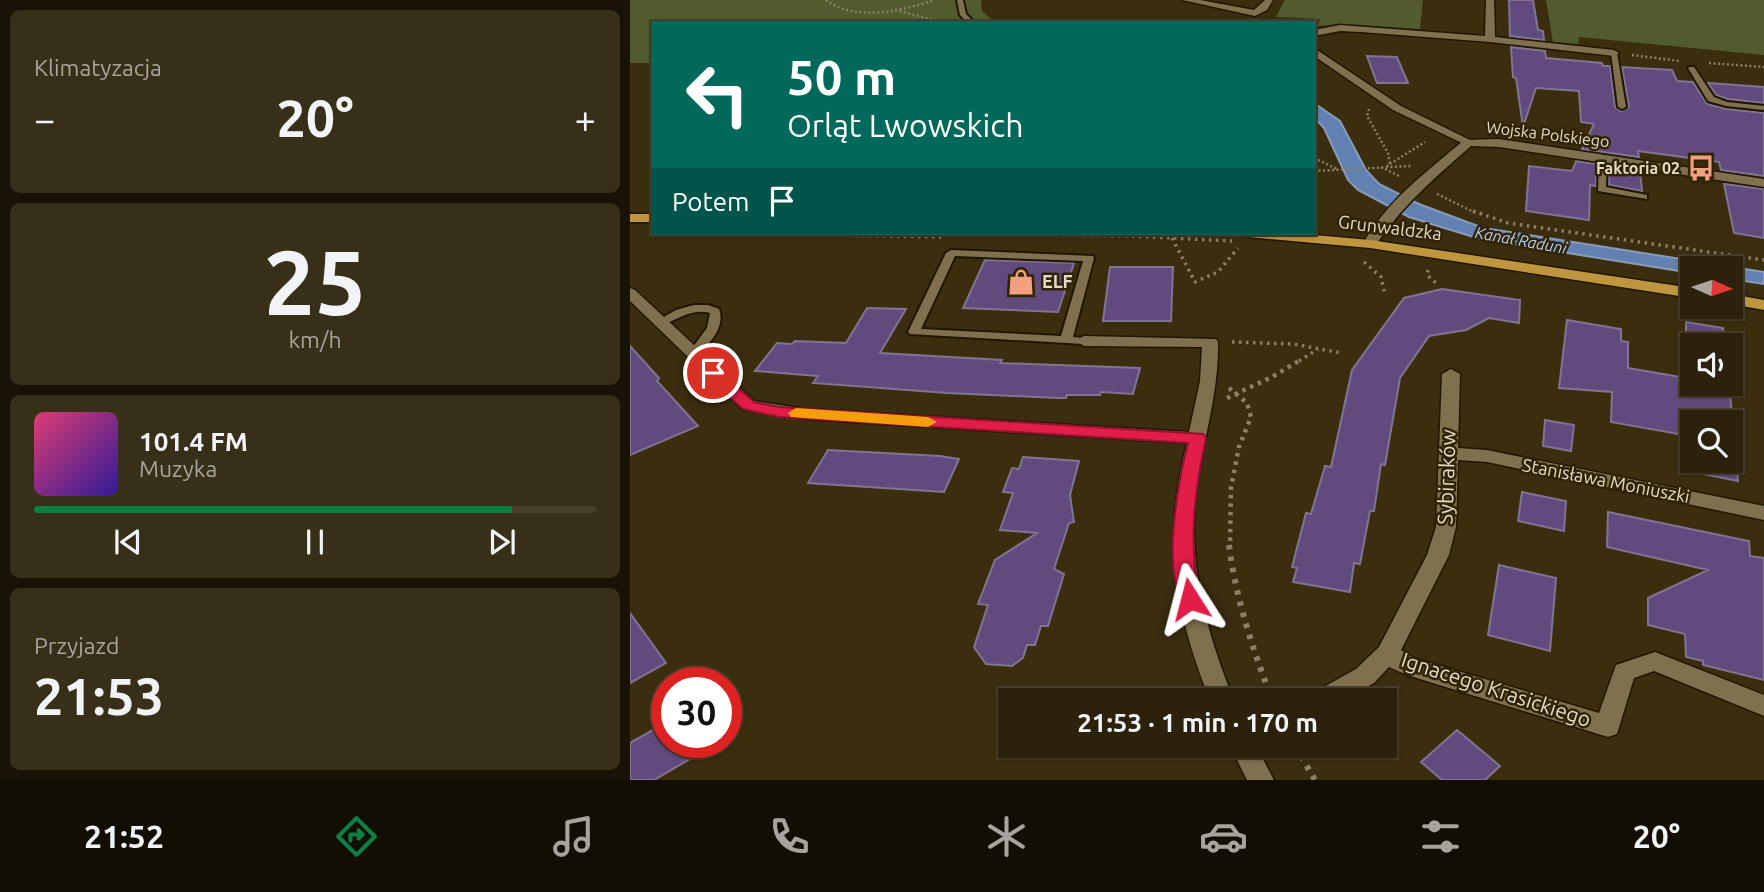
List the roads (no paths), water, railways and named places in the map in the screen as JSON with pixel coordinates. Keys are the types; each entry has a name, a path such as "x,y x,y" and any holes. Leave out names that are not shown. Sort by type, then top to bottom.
{"main road":[{"path":"630,218 651,218"},
{"name":"Grunwaldzka","path":"1270,235 1370,244 1680,291"},
{"path":"1743,301 1764,305"}],"street":[{"path":"1186,0 1255,13 1265,8 1269,0"},
{"path":"1490,0 1490,39"},
{"path":"1255,13 1260,21"},
{"path":"1316,33 1340,28 1361,29 1490,39 1614,53"},
{"path":"1316,52 1397,108 1468,142"},
{"name":"Wojska Polskiego","path":"1370,244 1373,234 1392,214 1468,142 1499,143 1764,183"},
{"path":"630,293 748,405 763,409 1197,438"},
{"path":"1084,341 1210,342 1211,376 1206,408 1186,487 1185,575 1205,656 1217,688"},
{"name":"Sybiraków","path":"1344,688 1365,676 1387,654 1438,555 1447,527 1451,374"},
{"name":"Stanisława Moniuszki","path":"1448,453 1486,456 1764,513"},
{"name":"Ignacego Krasickiego","path":"1387,654 1407,665 1608,726 1624,672 1655,661 1764,706"},
{"path":"1249,758 1261,780"}],"lane":[{"path":"960,0 963,15 970,21"},
{"path":"1614,53 1622,107"},
{"path":"1692,68 1711,99 1726,104 1764,108"},
{"path":"1602,158 1601,189 1644,197"},
{"path":"1066,340 1089,258 951,253 914,332 1084,341"},
{"path":"661,322 683,311 699,308 715,312 717,317 714,326 693,355"}],"water":[{"name":"Kanał Raduni","path":"1316,104 1340,121 1366,170 1379,184 1419,204 1484,228 1680,259 1680,271 1480,239 1409,217 1358,190 1348,180 1324,128 1316,119"},
{"path":"1743,269 1764,272 1764,284 1743,281"}],"place":[{"name":"Faktoria 02","path":"1701,168"},
{"name":"ELF","path":"1021,282"}]}
